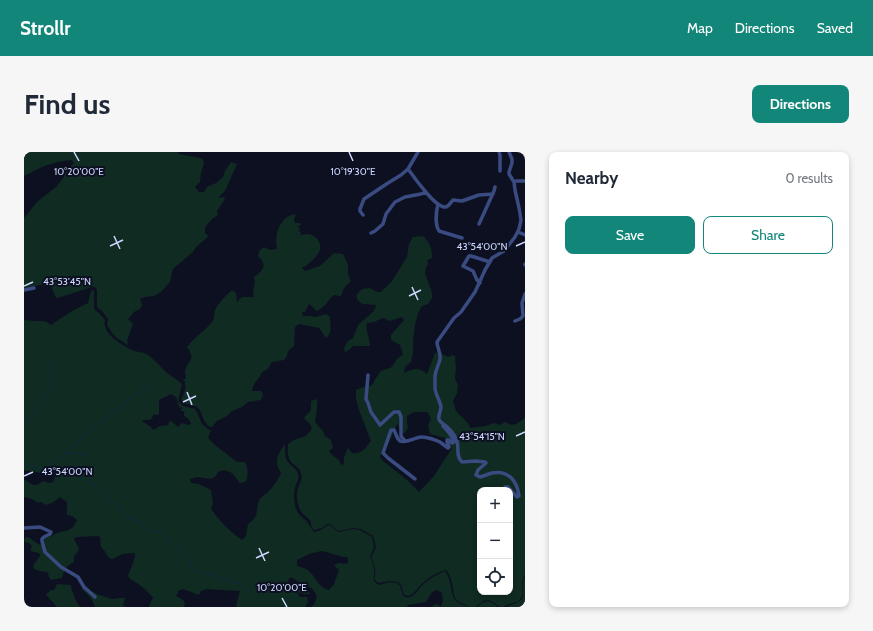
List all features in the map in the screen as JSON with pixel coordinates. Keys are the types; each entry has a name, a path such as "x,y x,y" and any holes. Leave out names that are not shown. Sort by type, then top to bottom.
{"street":[{"path":"364,215 360,209 364,199 408,169 418,152"},
{"path":"499,152 500,171"},
{"path":"415,478 383,453 389,433 392,429 395,431 398,440 404,442 422,437 442,443 448,448 447,440 452,443 454,442 449,432 440,423 438,418 441,412 441,407 435,389 435,375 440,358 437,342 454,318 461,312 476,292 485,270 492,258 504,250 519,231 519,208 514,182 509,174 512,159 508,152"},
{"path":"408,169 432,199 445,207 448,206 453,200 462,200 480,195 493,194"},
{"path":"514,182 525,180"},
{"path":"479,224 495,187"},
{"path":"371,233 383,224 386,214 395,202 405,197 426,192"},
{"path":"438,204 436,219 439,231 462,238"},
{"path":"519,231 525,234"},
{"path":"480,283 473,271 462,266 469,256 490,262"},
{"path":"24,290 34,288"},
{"path":"515,321 523,316 522,303 525,294"},
{"path":"368,375 366,399 375,419 379,424 381,424 394,412 399,412 401,417 401,436 406,441"},
{"path":"439,421 451,430 456,438 459,460 462,462 476,460 485,462 486,463 478,470 476,475 480,477 497,472 508,475 513,480 519,496 517,497 513,493"},
{"path":"24,528 40,527 51,532 42,539 45,552 61,567 78,577 84,587 95,597"}],"green space":[{"path":"24,152 178,152 179,154 203,159 204,164 200,182 195,187 199,192 204,192 207,187 216,183 223,177 231,162 237,164 225,191 218,198 224,197 225,199 217,211 218,215 205,227 205,234 207,234 208,237 173,269 170,282 161,292 154,296 140,299 142,305 140,309 134,312 128,319 133,324 127,341 128,345 117,338 107,325 108,319 97,307 97,290 95,287 56,298 51,286 39,285 24,289 24,218 37,202 56,187 64,177 64,172 74,163 71,160 57,162 42,167 24,176"},
{"path":"296,214 294,220 295,223 300,223 301,225 297,227 300,228 300,235 310,234 320,243 320,249 316,257 302,268 305,271 320,266 334,253 343,254 348,265 348,274 351,281 344,288 341,296 334,295 324,306 316,311 309,304 305,312 302,312 303,316 315,317 326,314 330,317 330,334 326,338 319,328 299,324 295,327 294,346 288,351 287,356 284,360 272,362 268,369 262,372 254,385 252,391 261,391 263,394 261,400 248,402 242,407 232,411 210,427 205,422 198,408 181,400 185,387 183,379 186,379 185,372 191,358 187,347 212,322 215,310 232,290 236,293 237,302 242,297 254,297 254,277 262,270 264,265 258,256 259,251 264,247 270,250 277,249 276,238 279,227 285,218"},
{"path":"423,236 431,248 432,258 427,260 428,264 425,273 432,291 432,298 428,304 422,306 418,313 415,325 411,362 405,367 404,373 413,369 418,369 427,374 435,353 442,353 443,355 449,357 452,355 455,356 455,379 458,385 457,393 453,401 456,411 471,428 486,426 494,423 500,425 505,422 511,425 516,424 525,418 525,574 522,583 523,593 519,601 503,607 500,607 488,600 483,601 476,607 468,607 456,600 454,597 451,578 446,570 437,573 428,579 409,596 404,595 401,585 398,582 377,582 375,579 375,567 371,557 376,547 373,536 361,529 353,528 340,531 330,524 314,530 309,519 300,510 298,503 297,493 302,476 298,468 289,458 288,444 294,440 306,436 312,429 310,424 304,418 311,410 311,401 317,399 315,422 323,431 325,436 331,440 333,448 329,451 339,460 341,465 344,464 344,457 348,448 352,453 358,453 365,449 371,441 359,410 356,390 366,386 365,399 370,413 378,425 381,425 391,415 397,412 400,414 399,411 396,411 391,414 380,424 368,402 367,391 368,386 372,385 381,371 392,367 396,360 403,354 400,345 391,340 391,335 404,320 402,317 389,321 383,318 367,323 370,346 353,346 345,352 344,348 348,341 353,338 358,325 374,311 376,305 362,304 357,299 357,294 362,289 370,288 377,292 381,292 392,281 407,257 409,244 413,237","holes":["414,412 427,412 431,418 428,426 430,434 445,438 452,448 434,476 419,492 407,480 382,460 380,456 388,445 397,424 401,428 400,414 404,434 408,428 407,416"]},
{"path":"91,291 94,291 94,309 105,320 108,333 128,348 147,354 167,373 179,381 182,384 178,401 183,406 195,409 202,424 211,430 208,438 237,462 245,462 248,472 245,482 240,483 232,473 224,470 218,472 215,477 211,479 197,477 190,479 191,483 199,484 211,490 213,504 211,509 221,522 233,533 242,540 246,536 248,524 256,516 261,497 272,488 281,473 277,465 277,458 285,444 285,455 287,460 297,471 298,476 294,494 296,507 298,513 308,523 314,532 330,525 340,532 353,529 360,530 372,537 374,547 370,557 374,566 375,582 379,585 389,582 397,583 400,586 403,596 406,597 412,596 428,580 445,571 449,578 453,597 455,600 467,607 431,607 436,604 441,606 443,601 442,593 437,590 432,592 426,602 408,605 407,607 311,607 317,597 314,590 291,577 288,580 292,587 304,589 310,593 304,594 297,592 300,597 307,597 308,602 305,607 237,607 240,591 207,589 201,591 199,595 183,589 178,591 176,596 183,600 185,603 184,607 149,607 153,597 128,576 135,553 123,554 112,559 109,558 101,547 100,537 97,536 76,537 74,539 79,549 74,556 74,562 66,568 62,578 51,580 47,572 33,568 40,554 30,550 32,546 25,542 24,539 27,537 30,538 40,545 44,542 45,538 71,529 77,520 72,516 67,515 67,502 60,497 52,503 45,505 42,502 38,503 32,499 24,497 24,480 32,485 36,485 43,481 50,483 53,482 55,477 54,472 46,474 24,470 24,320 44,321 51,325 72,311 88,303","holes":["171,394 176,397 180,408 182,407 181,411 185,413 184,416 189,419 191,424 189,425 182,423 178,427 171,421 168,425 159,427 155,430 152,429 142,421 149,420 154,414 159,414 159,400","321,551 347,557 348,559 348,563 339,563 334,565 339,570 334,584 329,590 325,589 308,570 297,566 297,560 309,554"]},
{"path":"525,577 525,607 506,607 522,599 523,582"},
{"path":"57,584 71,585 71,589 80,607 57,607 46,594 51,590 54,590"},
{"path":"81,588 111,599 125,598 123,606 128,607 95,607 91,599"},
{"path":"488,601 498,607 478,607 484,602"}],"waterway":[{"path":"24,423 33,415 48,395 53,378 54,358"},
{"path":"45,469 114,411 152,383"},
{"path":"64,454 87,454"},
{"path":"24,465 51,472 70,473 78,476 99,488 112,503 116,504 130,518 150,531 162,534 189,559 192,566 198,571 240,584 250,591"},
{"path":"24,603 28,607"}]}
